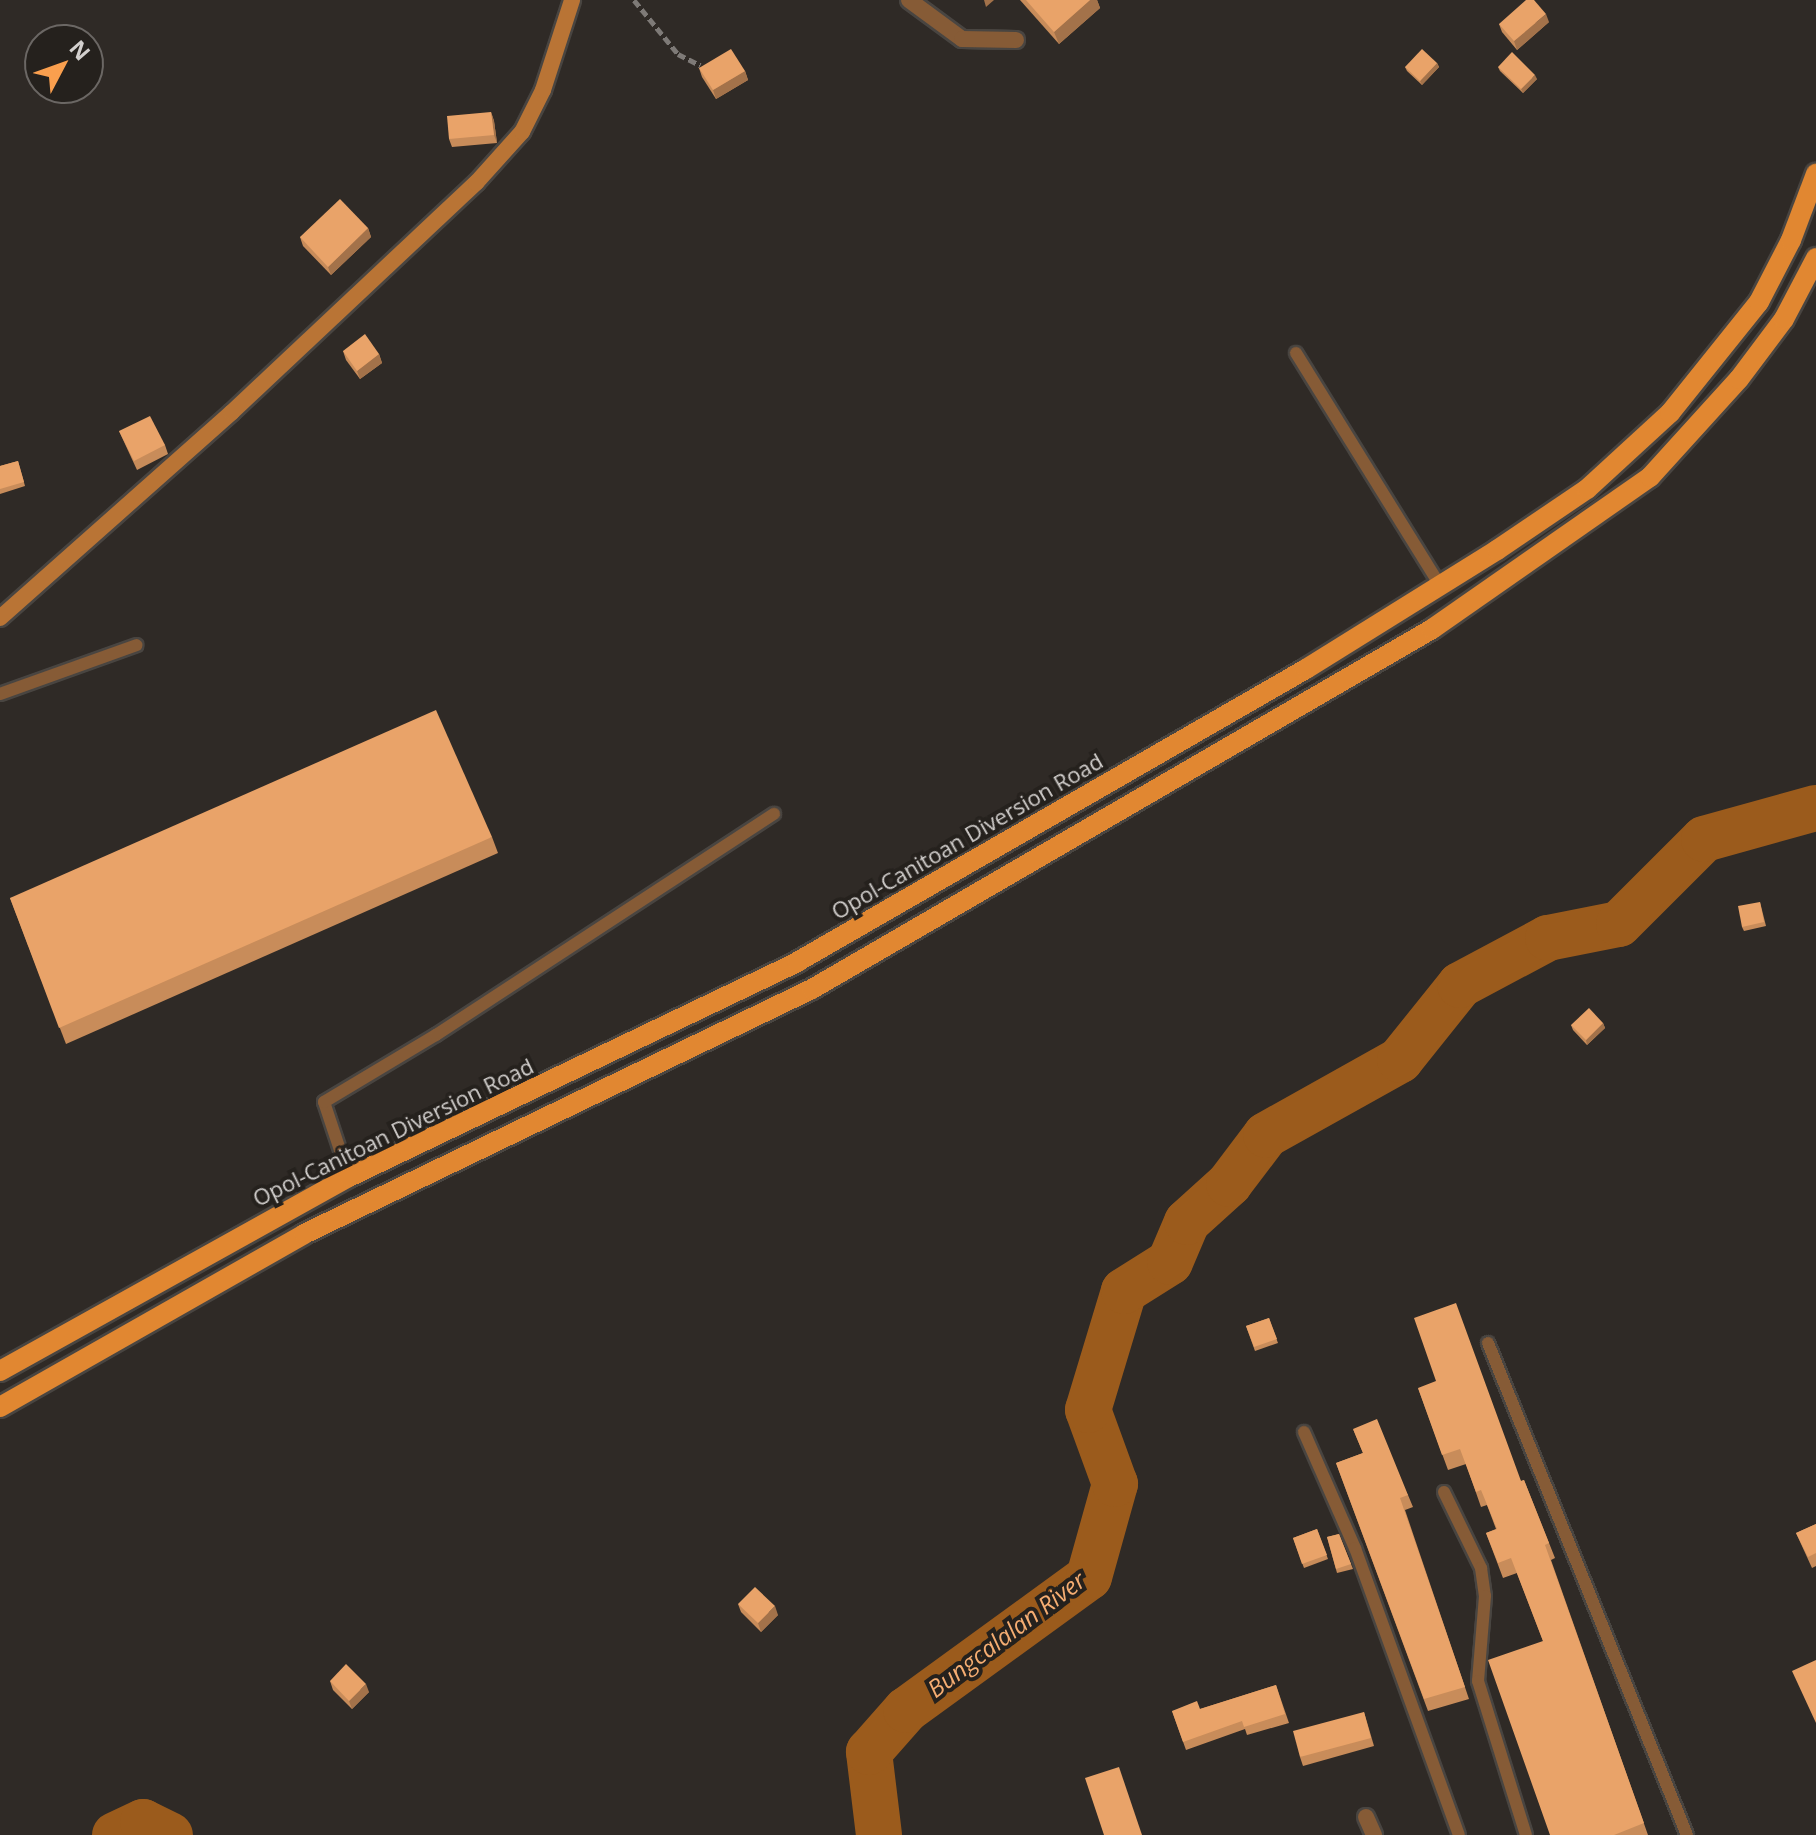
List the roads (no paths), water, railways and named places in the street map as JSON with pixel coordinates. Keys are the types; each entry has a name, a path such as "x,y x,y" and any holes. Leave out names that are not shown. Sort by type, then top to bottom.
{"main road":[{"name":"Opol-Canitoan Diversion Road","path":"0,1371 349,1177 797,962 1441,587 1587,489 1670,413 1759,302 1791,240 1816,174"},
{"path":"0,1407 304,1234 812,989 1432,629 1650,477 1739,379 1784,319 1816,258"}],"street":[{"path":"0,618 232,412 476,183 522,132 543,90 572,0"},
{"path":"909,0 962,39 1016,40"},
{"path":"1366,1817 1374,1835"}],"lane":[{"path":"1296,353 1441,587"},
{"path":"0,694 137,645"},
{"path":"349,1177 324,1102 474,1010 774,814"},
{"path":"1488,1343 1687,1835"},
{"path":"1304,1432 1355,1548 1459,1835"},
{"path":"1444,1492 1481,1568 1485,1596 1478,1681 1526,1835"}],"waterway":[{"name":"Bungcalalan River","path":"879,1835 869,1752 906,1710 1089,1577 1115,1484 1088,1410 1124,1291 1170,1262 1187,1222 1229,1184 1266,1135 1400,1060 1460,985 1548,938 1619,924 1704,839 1816,808"},
{"name":"Bungcalalan River","path":"115,1835 143,1822 170,1835"}]}
